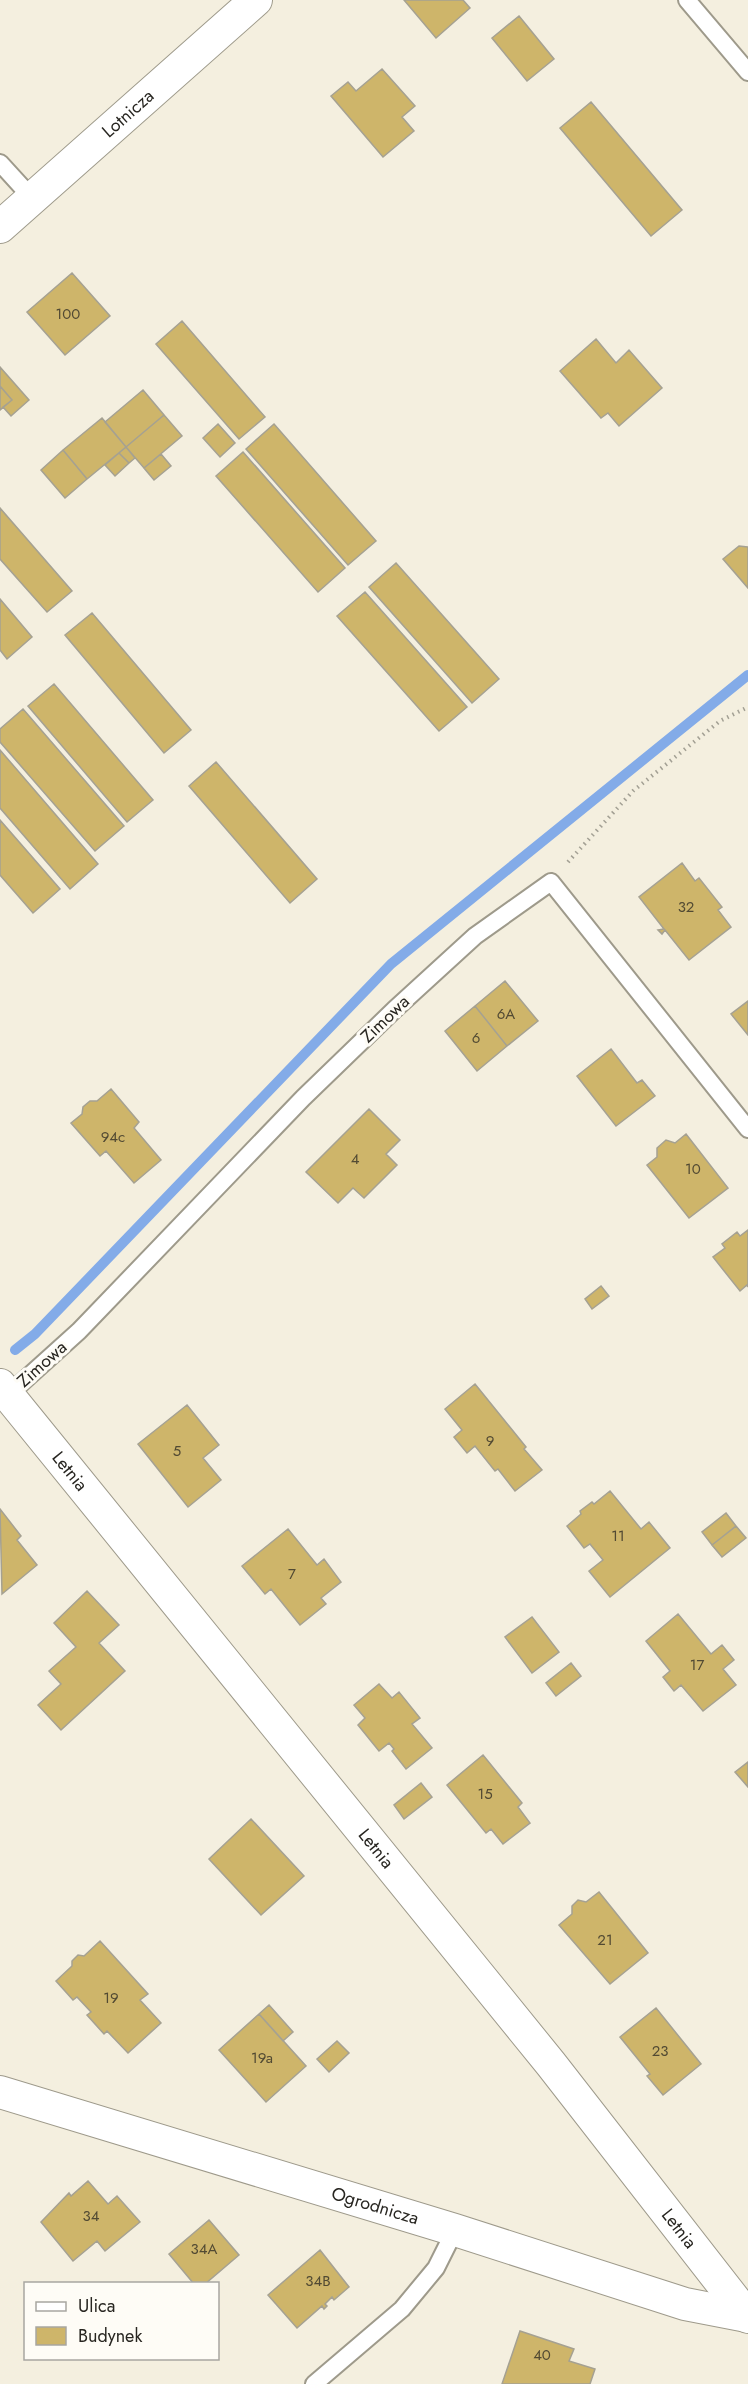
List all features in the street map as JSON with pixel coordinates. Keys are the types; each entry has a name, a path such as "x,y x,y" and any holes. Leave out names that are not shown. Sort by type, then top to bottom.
{"street":[{"name":"Lotnicza","path":"0,227 256,0"},
{"name":"Letnia","path":"4,1390 551,2064 748,2317"},
{"name":"Ogrodnicza","path":"0,2092 455,2230 685,2304 748,2317"}],"lane":[{"path":"687,0 748,72"},
{"path":"0,163 32,198"},
{"path":"551,882 748,1129"},
{"name":"Zimowa","path":"4,1390 79,1330 303,1098 393,1010 475,936 551,882"},
{"path":"314,2384 402,2309 436,2268 455,2230"}],"path":[{"path":"551,882 633,791 720,721 748,707"}],"building":[{"path":"404,0 463,0 470,8 436,38"},
{"path":"519,16 554,59 527,81 492,38"},
{"path":"382,69 415,106 402,117 414,131 383,157 331,96 348,82 356,91"},
{"path":"591,102 682,210 651,236 560,128"},
{"path":"72,273 110,316 65,355 27,312"},
{"path":"182,321 265,417 239,439 156,344"},
{"path":"596,339 616,363 629,350 662,388 619,426 608,413 601,418 560,371"},
{"path":"0,367 29,400 11,416 3,407 12,400 0,386"},
{"path":"0,386 12,400 0,410"},
{"path":"143,390 164,415 126,447 105,422"},
{"path":"164,415 182,436 144,468 126,447"},
{"path":"102,418 126,447 87,479 63,450"},
{"path":"218,424 235,443 220,457 203,438"},
{"path":"274,424 376,541 348,565 246,449"},
{"path":"126,447 135,458 129,463 119,453"},
{"path":"63,450 87,479 65,498 41,470"},
{"path":"243,452 345,568 318,592 216,476"},
{"path":"119,453 129,463 115,476 105,465"},
{"path":"161,454 171,466 154,480 144,468"},
{"path":"0,508 72,591 47,612 0,559"},
{"path":"739,546 748,547 748,588 723,559"},
{"path":"396,563 499,679 472,703 369,587"},
{"path":"365,592 467,707 439,731 337,616"},
{"path":"0,599 32,637 7,659 0,650"},
{"path":"92,613 191,730 164,753 65,635"},
{"path":"54,684 153,800 127,822 28,706"},
{"path":"23,709 124,826 95,851 0,742 0,729"},
{"path":"0,750 98,864 70,889 0,808"},
{"path":"216,762 317,879 290,903 189,786"},
{"path":"0,820 60,889 33,913 0,875"},
{"path":"682,863 695,881 699,878 722,907 718,910 731,927 689,960 665,930 662,934 658,930 664,929 639,897"},
{"path":"505,981 538,1021 507,1046 475,1006"},
{"path":"748,1001 748,1035 731,1014"},
{"path":"475,1006 507,1046 477,1071 445,1031"},
{"path":"611,1049 637,1083 642,1080 655,1096 616,1126 577,1076"},
{"path":"111,1089 139,1122 134,1128 161,1160 134,1183 106,1151 100,1156 71,1123 82,1114 83,1107 90,1101 97,1101"},
{"path":"369,1109 400,1140 386,1154 397,1165 364,1198 353,1188 338,1203 306,1172"},
{"path":"686,1134 728,1188 689,1218 647,1165 657,1157 657,1148 666,1140 675,1143"},
{"path":"748,1230 748,1287 747,1285 740,1291 713,1257 725,1248 722,1244 737,1232 740,1236"},
{"path":"601,1286 609,1296 592,1309 585,1299"},
{"path":"475,1384 542,1470 515,1491 498,1469 495,1471 475,1446 467,1453 454,1437 462,1430 445,1409"},
{"path":"187,1405 219,1445 203,1458 221,1480 188,1507 138,1444"},
{"path":"610,1491 641,1529 649,1522 670,1548 610,1597 589,1571 603,1560 590,1544 584,1548 567,1526 581,1514 580,1511 592,1502 594,1504"},
{"path":"0,1509 21,1536 17,1540 37,1565 2,1594"},
{"path":"726,1513 736,1526 712,1545 702,1532"},
{"path":"736,1526 746,1538 722,1557 712,1545"},
{"path":"288,1529 317,1565 324,1559 341,1582 321,1598 326,1604 300,1625 271,1589 265,1594 242,1566"},
{"path":"87,1591 119,1625 99,1643 125,1671 61,1730 38,1705 61,1684 49,1671 76,1647 54,1623"},
{"path":"678,1614 711,1654 722,1645 734,1660 723,1669 736,1685 703,1711 681,1685 674,1691 663,1677 670,1671 646,1641"},
{"path":"532,1617 559,1652 532,1673 505,1637"},
{"path":"571,1663 581,1676 556,1696 546,1683"},
{"path":"379,1684 392,1698 399,1692 420,1718 412,1724 432,1748 406,1769 392,1751 394,1749 389,1743 379,1751 358,1725 365,1718 354,1705"},
{"path":"483,1755 522,1803 518,1807 530,1823 503,1844 491,1829 486,1833 447,1785"},
{"path":"748,1762 748,1787 735,1772"},
{"path":"421,1783 432,1797 404,1819 394,1805"},
{"path":"251,1819 304,1876 261,1915 209,1859"},
{"path":"599,1892 648,1953 610,1984 559,1925 572,1914 572,1906 578,1900 586,1902"},
{"path":"100,1941 148,1994 140,2000 161,2023 128,2053 107,2031 104,2034 87,2015 91,2012 77,1997 73,2000 56,1981 72,1966 72,1961 78,1955 84,1956"},
{"path":"269,2005 293,2032 283,2041 259,2014"},
{"path":"656,2008 701,2064 663,2095 647,2076 650,2074 620,2037"},
{"path":"259,2014 306,2066 266,2102 219,2050"},
{"path":"337,2041 349,2053 329,2072 317,2059"},
{"path":"88,2181 108,2204 117,2196 140,2222 105,2251 97,2241 73,2261 41,2222 69,2193 71,2196"},
{"path":"209,2220 239,2255 207,2282 192,2282 169,2254"},
{"path":"320,2250 349,2287 334,2300 332,2297 325,2304 327,2306 324,2309 322,2306 297,2328 268,2295"},
{"path":"520,2331 574,2349 569,2361 595,2369 590,2384 502,2384"}],"waterway":[{"path":"15,1350 35,1334 391,964 748,675"}]}
